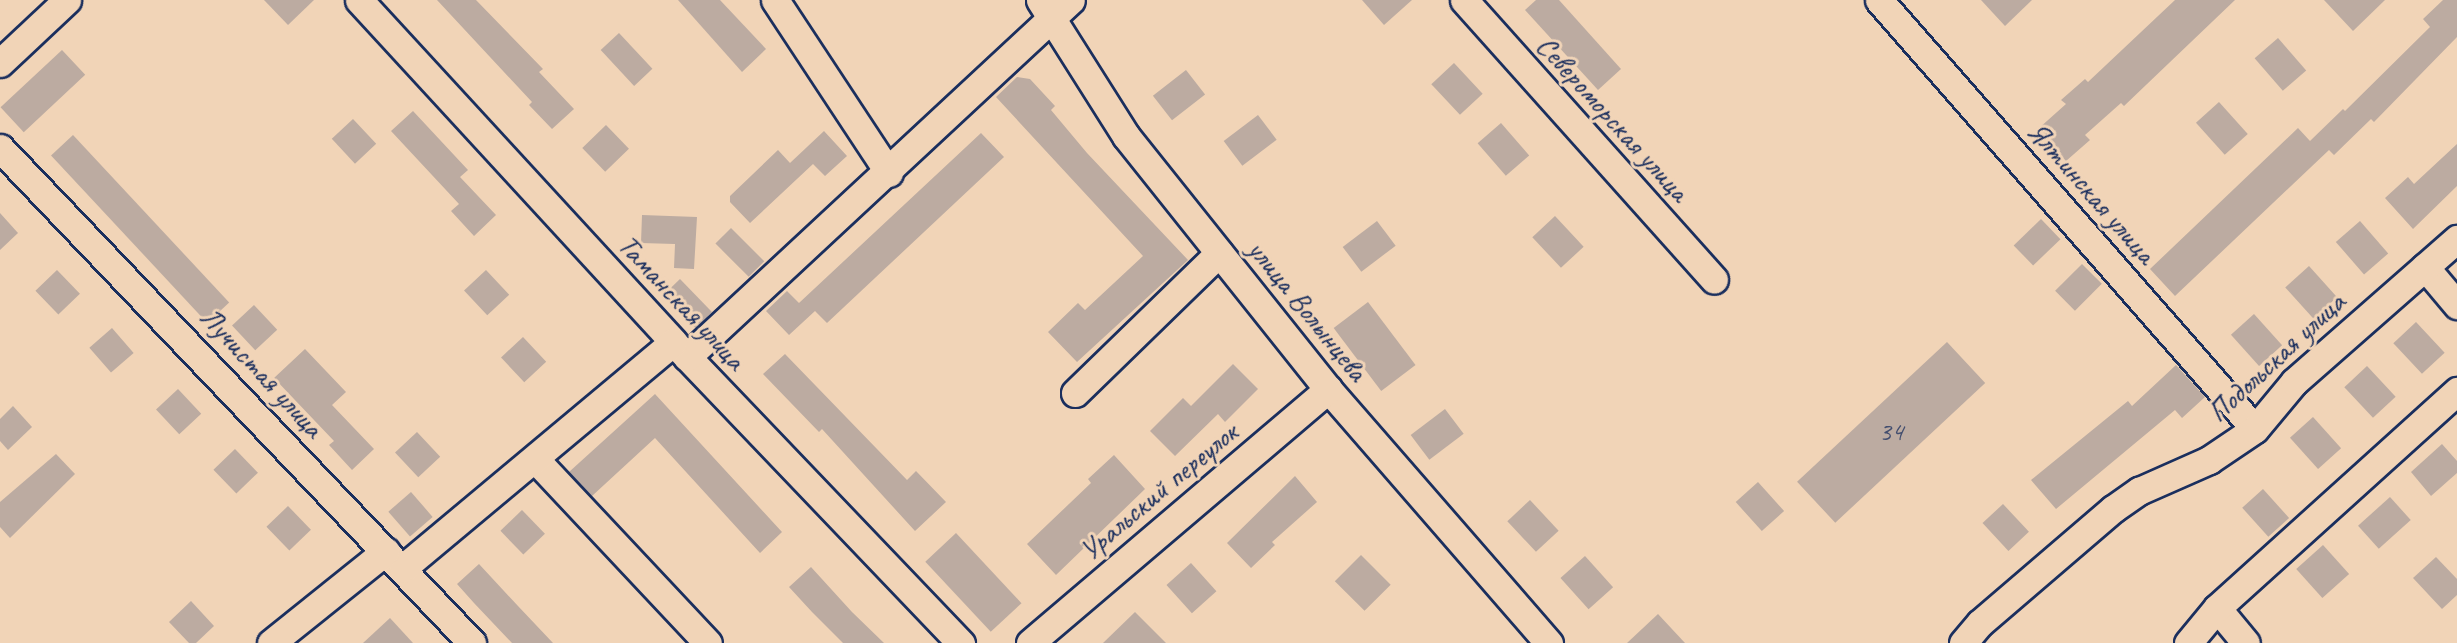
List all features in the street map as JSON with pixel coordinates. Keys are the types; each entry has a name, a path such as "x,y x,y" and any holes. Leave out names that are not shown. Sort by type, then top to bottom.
{"street":[{"path":"0,63 67,0"},
{"name":"Таманская улица","path":"359,0 680,350 962,643"},
{"path":"775,0 889,173"},
{"name":"Североморская улица","path":"1464,0 1714,280"},
{"name":"Ялтинская улица","path":"1879,0 2255,429"},
{"path":"271,643 536,460 680,350 889,173 1054,6"},
{"name":"улица Волынцева","path":"1054,6 1126,136 1328,389 1549,643"},
{"name":"Лучистая улица","path":"0,148 472,643"},
{"name":"Подольская улица","path":"1963,643 1980,623 2113,509 2139,491 2209,460 2255,429 2294,382 2457,239"},
{"path":"1076,393 1219,253"},
{"path":"2425,267 2457,305"},
{"name":"Уральский переулок","path":"1030,643 1328,389"},
{"path":"2188,643 2217,608 2457,391"},
{"path":"536,460 708,643"},
{"path":"2217,608 2246,643"}],"building":[{"path":"264,0 314,0 288,25"},
{"path":"437,0 476,0 543,69 539,72 574,109 552,129 529,105 532,102"},
{"path":"678,0 720,0 766,49 742,72"},
{"path":"1362,0 1412,0 1384,25"},
{"path":"1536,0 1559,0 1621,69 1598,90 1525,10"},
{"path":"1981,0 2032,0 2005,26"},
{"path":"2175,0 2235,0 2124,106 2121,103 2085,135 2090,140 2066,161 2038,129 2066,104 2061,100 2085,79 2088,82"},
{"path":"2324,0 2385,0 2353,31"},
{"path":"2443,0 2457,0 2457,37 2374,122 2371,119 2334,155 2329,150 2175,296 2150,269 2298,128 2310,141 2343,109 2345,111 2430,27 2423,19"},
{"path":"619,33 652,69 634,86 601,50"},
{"path":"2278,38 2306,70 2283,91 2255,58"},
{"path":"62,50 85,75 24,132 1,107"},
{"path":"1454,63 1483,94 1460,115 1431,84"},
{"path":"1186,70 1205,94 1172,120 1153,96"},
{"path":"1017,77 1030,79 1055,106 1051,110 1087,153 1188,260 1077,362 1048,332 1078,303 1085,310 1143,256 996,97"},
{"path":"2219,102 2248,134 2225,155 2196,123"},
{"path":"413,111 468,170 460,177 496,215 474,236 451,211 459,204 391,131"},
{"path":"1258,115 1277,140 1242,166 1224,141"},
{"path":"353,119 376,144 355,164 332,139"},
{"path":"1501,123 1529,155 1506,176 1478,143"},
{"path":"606,125 629,149 605,172 582,148"},
{"path":"824,131 847,156 825,176 813,164 750,223 730,202 730,196 778,150 790,163"},
{"path":"981,133 1004,157 827,323 815,311 789,335 766,311 787,291 799,303"},
{"path":"73,135 229,302 207,323 51,155"},
{"path":"2457,144 2457,186 2413,229 2385,198 2408,177 2414,184"},
{"path":"0,213 18,233 0,250"},
{"path":"642,215 697,217 694,269 674,268 675,244 641,243"},
{"path":"1555,216 1584,247 1561,268 1532,237"},
{"path":"2041,219 2060,239 2033,266 2014,245"},
{"path":"1377,221 1396,246 1361,272 1343,247"},
{"path":"2360,221 2388,253 2364,274 2336,242"},
{"path":"731,228 764,261 749,277 715,244"},
{"path":"2082,264 2102,284 2075,311 2055,291"},
{"path":"2309,266 2337,297 2313,319 2285,287"},
{"path":"57,270 80,294 58,315 35,291"},
{"path":"486,270 509,295 487,315 464,290"},
{"path":"680,279 712,312 695,328 663,295"},
{"path":"1368,302 1416,365 1381,391 1334,328"},
{"path":"254,305 277,330 255,350 232,325"},
{"path":"2254,314 2282,345 2259,366 2231,335"},
{"path":"2416,322 2445,353 2422,374 2393,343"},
{"path":"112,328 134,353 111,373 89,348"},
{"path":"523,337 546,362 524,382 501,357"},
{"path":"1947,342 1985,383 1835,523 1797,482"},
{"path":"305,349 346,392 332,405 374,449 352,470 329,445 334,441 274,378"},
{"path":"785,354 907,480 916,471 946,502 915,531 822,429 819,432 763,374"},
{"path":"1233,364 1258,389 1225,422 1218,414 1175,456 1150,431 1183,398 1191,406"},
{"path":"2176,365 2205,397 2182,418 2175,410 2056,509 2031,480 2128,401 2132,406"},
{"path":"2367,366 2396,397 2373,418 2344,387"},
{"path":"178,389 201,414 179,434 156,409"},
{"path":"655,394 782,532 760,553 655,438 592,496 569,472"},
{"path":"13,406 32,427 8,450 0,441 0,419"},
{"path":"1445,409 1464,434 1429,460 1411,435"},
{"path":"2313,417 2341,448 2318,469 2290,438"},
{"path":"417,432 440,457 418,477 395,452"},
{"path":"2442,444 2457,461 2457,473 2431,496 2411,472"},
{"path":"235,449 258,473 236,494 213,470"},
{"path":"56,454 75,474 10,538 0,527 0,502"},
{"path":"1114,455 1145,489 1056,575 1027,544 1091,483 1088,479"},
{"path":"1295,476 1317,502 1272,542 1275,545 1251,568 1227,543"},
{"path":"1758,482 1784,511 1762,531 1736,502"},
{"path":"2263,489 2289,518 2268,537 2242,508"},
{"path":"411,492 433,517 410,537 388,512"},
{"path":"2390,497 2411,520 2379,549 2358,526"},
{"path":"1530,500 1559,531 1536,552 1507,521"},
{"path":"2003,504 2029,532 2008,551 1983,523"},
{"path":"288,506 311,530 289,551 266,527"},
{"path":"522,510 545,534 523,555 500,531"},
{"path":"956,533 1021,603 991,632 925,562"},
{"path":"2323,545 2349,574 2322,598 2296,569"},
{"path":"1361,555 1391,585 1365,611 1335,581"},
{"path":"1585,556 1613,587 1589,609 1560,578"},
{"path":"2436,557 2457,579 2457,595 2442,609 2413,578"},
{"path":"1191,563 1216,591 1192,613 1166,585"},
{"path":"479,564 553,643 512,643 474,603 457,584"},
{"path":"811,567 884,643 843,643 812,612 789,587"},
{"path":"191,601 214,626 196,643 189,643 169,622"},
{"path":"1135,612 1166,643 1103,643"},
{"path":"1658,614 1685,643 1627,643"},
{"path":"390,618 413,643 363,643"}]}
